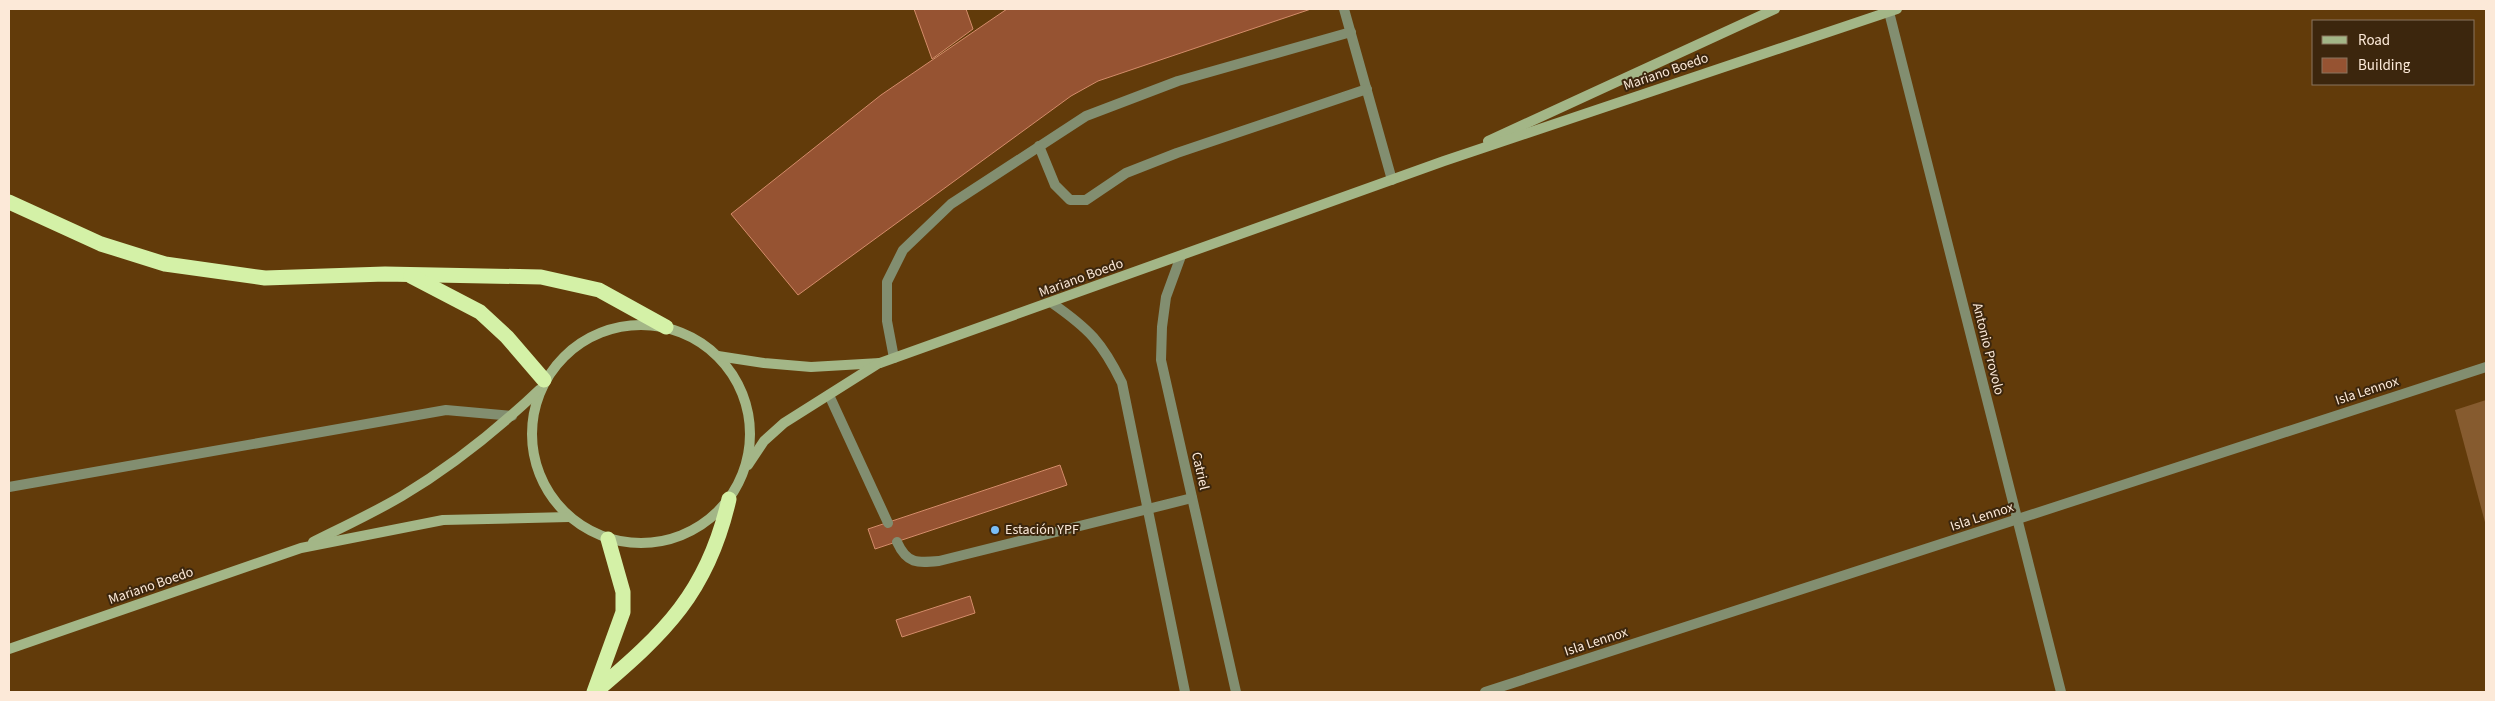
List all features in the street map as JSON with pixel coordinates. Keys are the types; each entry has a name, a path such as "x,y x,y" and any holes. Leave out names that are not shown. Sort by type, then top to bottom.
{"highway":[{"path":"9,202 101,244 165,264 265,278 407,274 541,277 599,290 666,327"},
{"path":"407,274 480,312 507,337 541,385"},
{"path":"594,692 635,658 675,618 708,566 722,529 728,499"},
{"path":"594,692 622,612 623,592 608,539"}],"main road":[{"name":"Mariano Boedo","path":"1444,161 1775,9"},
{"name":"Mariano Boedo","path":"718,356 764,364 811,367 880,363 1052,303 1444,161 1893,10"},
{"name":"Mariano Boedo","path":"301,548 402,496 478,445 512,416 541,385 562,358 592,335 628,325 666,327 694,337 718,356 737,380 748,409 751,440 744,470 728,499 704,523 674,538 641,544 608,539 587,530 569,517 546,491 533,458 531,423 541,385"},
{"path":"744,470 764,441 784,423 880,363"},
{"name":"Mariano Boedo","path":"9,649 301,548 444,520 569,517"}],"street":[{"path":"1344,9 1392,180"},
{"name":"Antonio Provolo","path":"1893,10 2016,520 2062,692"},
{"path":"894,358 887,321 886,282 904,250 951,204 1086,116 1169,85 1351,32"},
{"path":"1039,146 1055,185 1070,200 1086,200 1135,169 1367,89"},
{"name":"Catriel","path":"1181,256 1166,297 1162,327 1161,360 1236,692"},
{"path":"1052,303 1082,324 1107,352 1122,383 1149,507 1185,692"},
{"name":"Isla Lennox","path":"1485,692 2486,367"},
{"path":"829,395 888,523"},
{"path":"9,487 446,410 512,416"},
{"path":"897,542 903,555 919,563 939,560 1192,498"}],"shaded area":[{"path":"2486,400 2486,526 2455,410"}],"building":[{"path":"914,9 966,9 973,29 932,59"},
{"path":"1007,9 1311,9 1098,81 1071,96 798,295 731,214 881,95"},
{"path":"1060,465 1067,485 875,549 868,529"},
{"path":"970,596 975,613 902,637 896,620"}],"place":[{"name":"Estación YPF","path":"995,530"}]}
